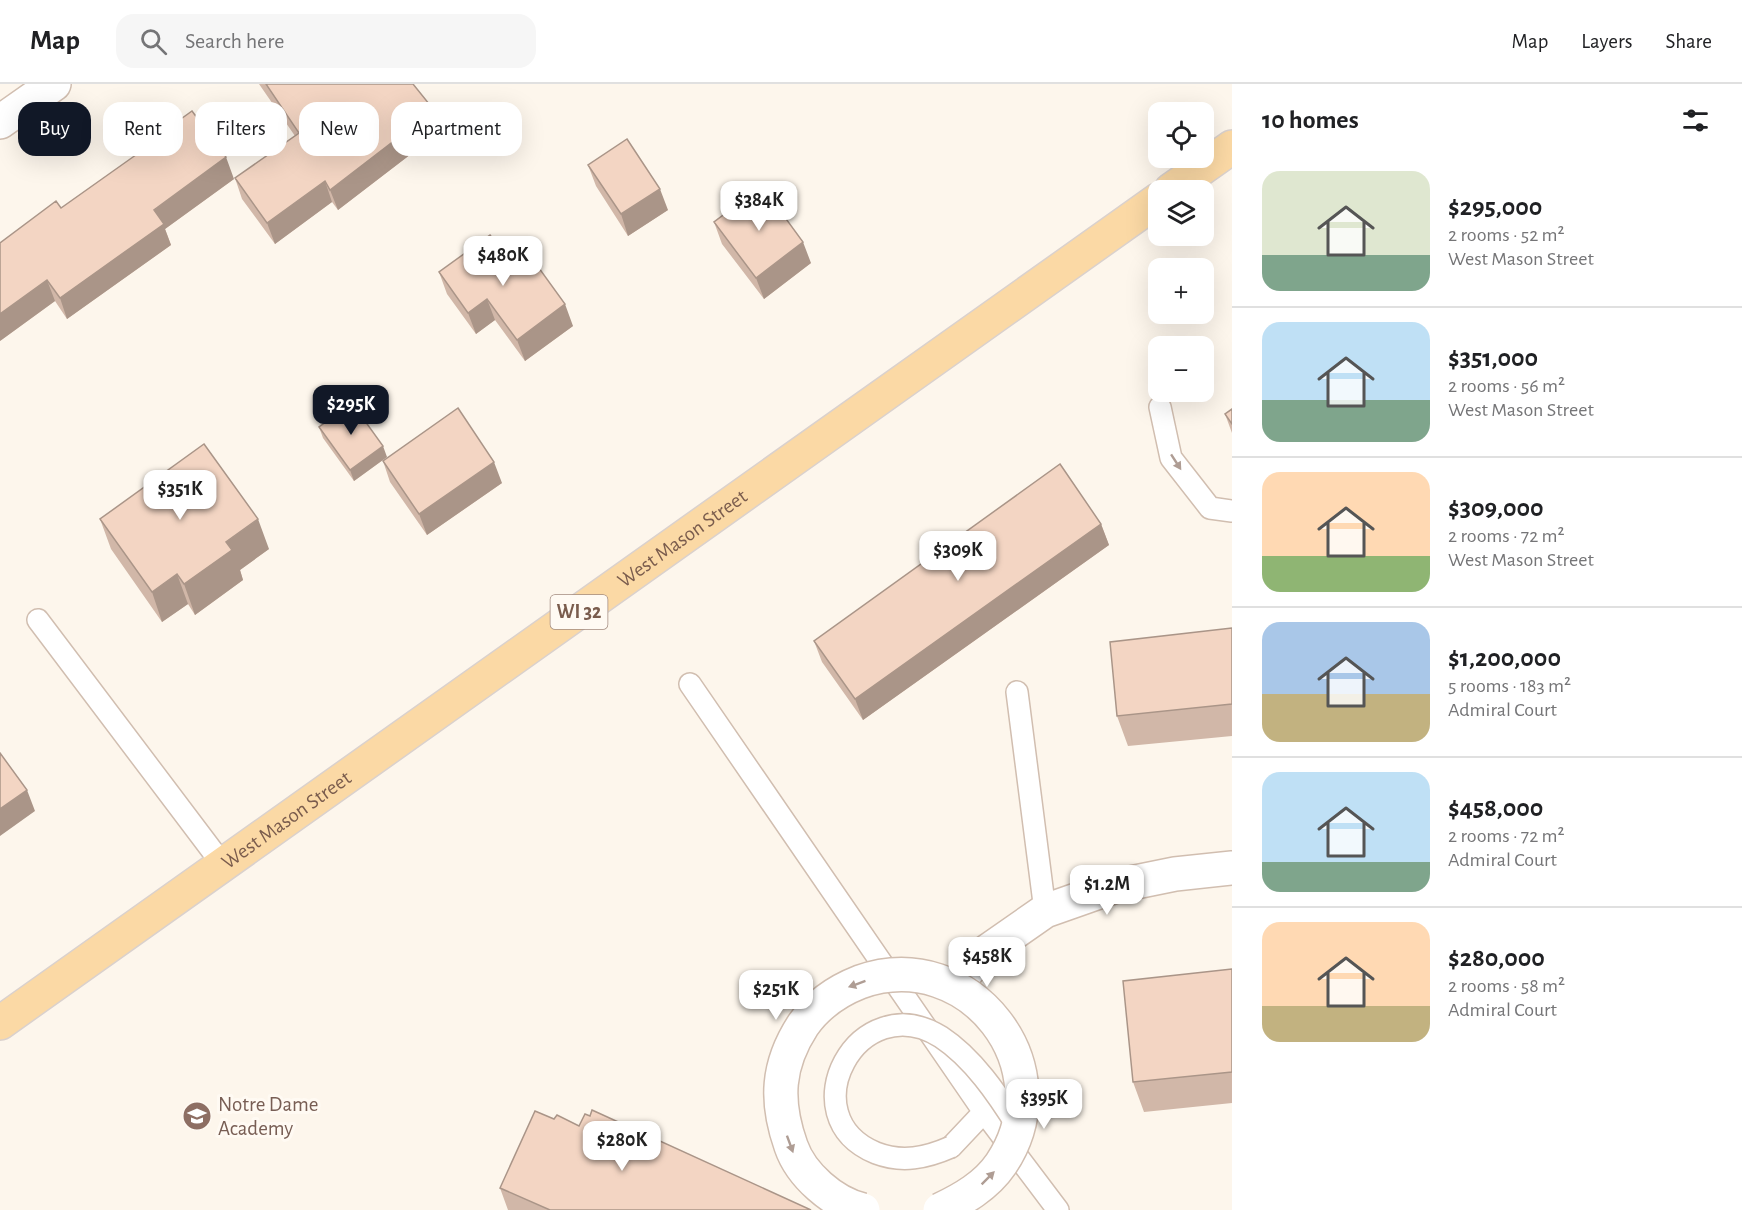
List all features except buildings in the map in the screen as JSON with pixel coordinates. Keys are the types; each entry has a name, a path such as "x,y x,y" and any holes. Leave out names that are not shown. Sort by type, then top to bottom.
{"main road":[{"path":"1185,180 1232,147"},
{"name":"West Mason Street","path":"0,1023 1148,207"}],"street":[{"path":"0,122 54,84"},
{"path":"955,986 979,957 1045,911 1116,886 1175,874 1232,868"},
{"path":"863,1210 852,1207 820,1187 795,1157 782,1120 780,1082 791,1044 812,1012 843,989 880,975 918,975 955,986 988,1011 1012,1045 1022,1086 1019,1127 1001,1165 971,1194 940,1210"}],"lane":[{"path":"1160,407 1171,458 1210,508 1232,511"},
{"path":"38,620 223,866"},
{"path":"690,684 984,1112 1058,1210"},
{"path":"1017,692 1045,911"},
{"path":"984,1112 951,1147 927,1157 901,1159 866,1148 848,1133 838,1116 836,1081 844,1062 856,1044 873,1031 892,1024 913,1027 940,1036 964,1056 1001,1099 1019,1127"}],"place":[{"name":"Notre Dame Academy","path":"197,1116"}]}
